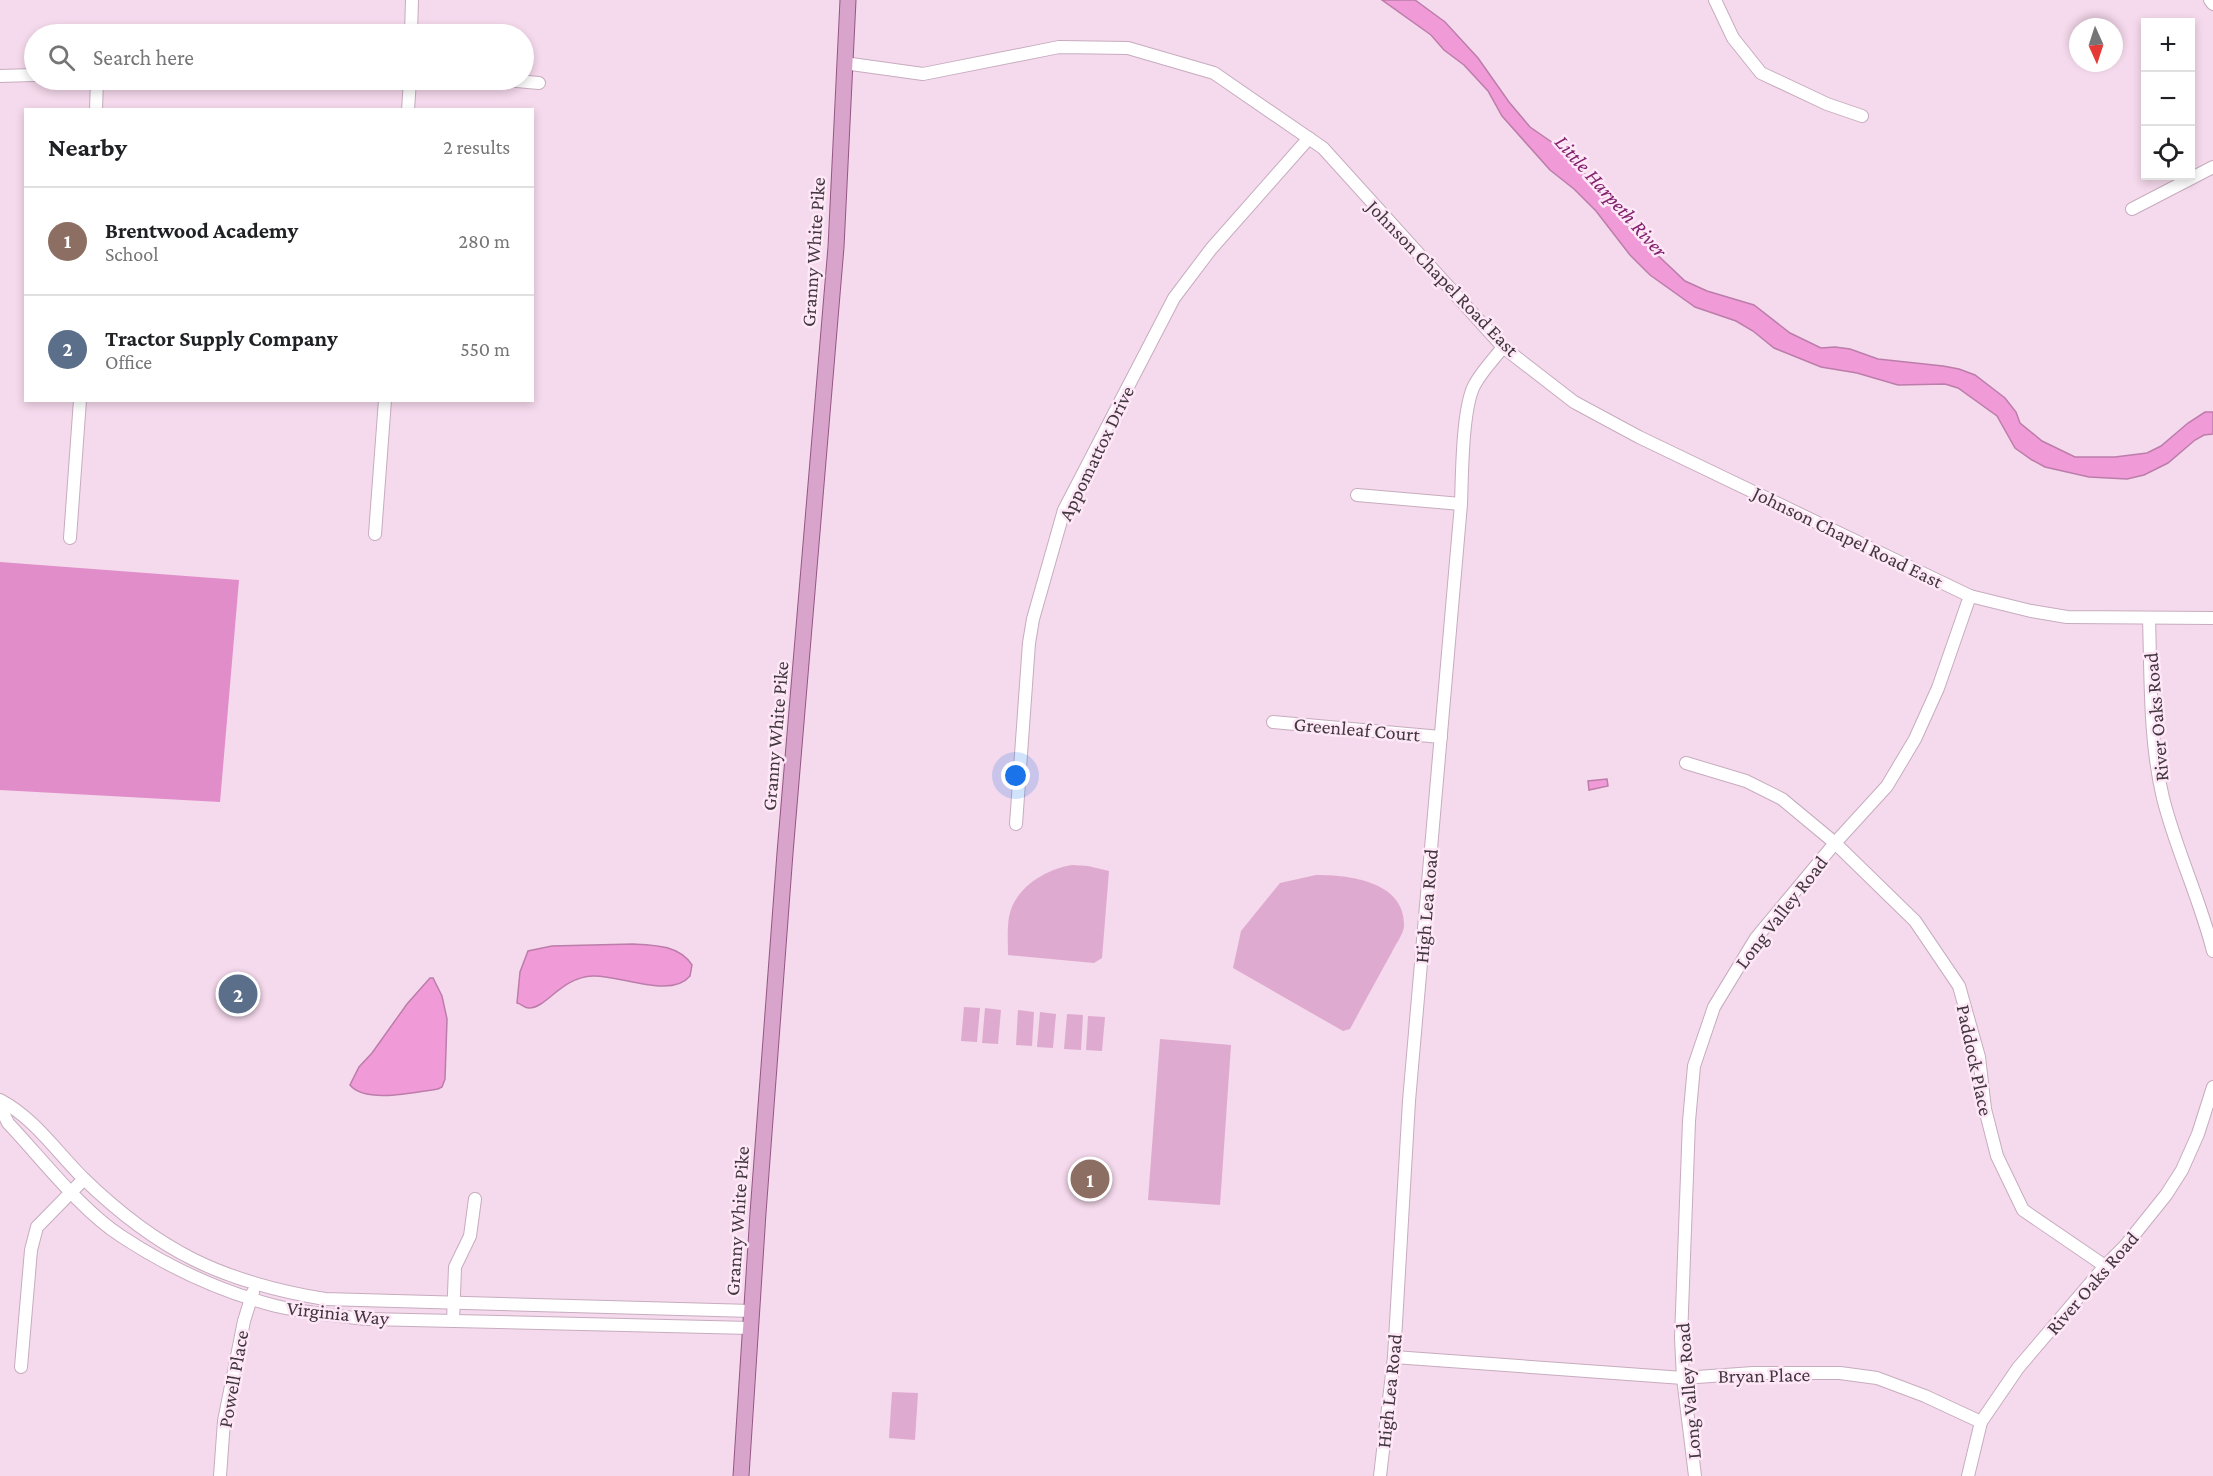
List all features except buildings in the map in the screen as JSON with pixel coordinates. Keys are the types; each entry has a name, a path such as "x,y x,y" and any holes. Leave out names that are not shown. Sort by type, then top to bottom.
{"main road":[{"name":"Granny White Pike","path":"741,1476 785,853 836,247 848,0"}],"street":[{"path":"411,24 412,0"},
{"path":"1715,0 1733,38 1761,73 1827,104 1862,116"},
{"path":"2210,0 2213,4"},
{"name":"Johnson Chapel Road East","path":"844,63 923,74 1059,47 1128,48 1215,73 1323,148 1503,346 1574,402 1639,437 1970,596 2067,617 2213,618"},
{"path":"0,76 24,75"},
{"path":"534,82 540,83"},
{"path":"96,108 97,90"},
{"path":"408,108 409,90"},
{"name":"Appomattox Drive","path":"1016,824 1029,643 1064,510 1174,298 1211,249 1309,138"},
{"path":"2132,209 2213,167"},
{"name":"High Lea Road","path":"1380,1476 1394,1357 1408,1101 1461,504 1463,455 1468,411 1474,385 1503,346"},
{"path":"70,538 80,402"},
{"path":"375,534 384,402"},
{"path":"1357,495 1461,504"},
{"name":"Long Valley Road","path":"1695,1476 1683,1378 1681,1338 1689,1121 1694,1066 1714,1007 1733,972 1756,938 1835,843 1887,786 1915,739 1938,688 1970,596"},
{"name":"River Oaks Road","path":"2149,619 2154,741 2163,798 2205,917 2213,951"},
{"name":"Greenleaf Court","path":"1273,722 1441,737"},
{"name":"Paddock Place","path":"1686,763 1746,781 1782,800 1835,843 1915,921 1959,986 1979,1057 1985,1109 1997,1156 2023,1210 2105,1266"},
{"name":"River Oaks Road","path":"1968,1476 1982,1422 2018,1368 2105,1266 2125,1246 2166,1195 2182,1170 2199,1131 2213,1087"},
{"name":"Virginia Way","path":"0,1100 18,1110 84,1179 131,1222 166,1245 203,1265 283,1292 325,1299 752,1311"},
{"name":"Virginia Way","path":"0,1106 8,1123 87,1208 120,1236 197,1277 251,1299 321,1314 367,1319 751,1328"},
{"path":"21,1367 31,1250 37,1227 84,1179"},
{"path":"453,1321 455,1267 470,1236 475,1199"},
{"name":"Powell Place","path":"220,1476 224,1421 244,1321 256,1284"},
{"name":"Bryan Place","path":"1394,1357 1683,1378 1761,1373 1840,1373 1877,1378 1925,1396 1982,1422"}],"shaded area":[{"path":"1382,0 1415,0 1445,22 1478,58 1530,127 1553,143 1571,163 1615,202 1632,228 1685,281 1707,291 1754,305 1790,333 1821,348 1850,349 1878,359 1943,366 1975,375 2005,398 2016,412 2020,423 2042,441 2075,457 2115,457 2147,453 2161,446 2205,412 2213,412 2213,434 2204,435 2195,440 2168,463 2144,475 2127,479 2089,477 2045,467 2015,448 1997,416 1958,388 1945,384 1898,385 1857,373 1821,367 1774,348 1736,321 1695,307 1650,275 1630,255 1596,211 1550,170 1502,116 1488,91 1464,65 1444,50 1431,35"},
{"path":"0,562 239,580 220,802 0,790"},
{"path":"1607,779 1608,786 1589,790 1588,781"},
{"path":"1072,865 1109,871 1102,958 1094,963 1008,955 1009,917 1017,897 1042,876"},
{"path":"1316,875 1359,879 1373,884 1386,890 1396,899 1402,912 1404,927 1401,937 1350,1029 1343,1031 1233,968 1241,931 1280,883"},
{"path":"633,944 666,947 680,953 692,965 690,976 682,983 658,986 593,976 572,981 536,1007 527,1008 517,1003 520,972 528,951 552,946"},
{"path":"430,978 433,978 442,996 447,1019 445,1079 442,1087 391,1095 367,1094 357,1091 350,1085 359,1067"},
{"path":"964,1007 980,1008 977,1042 961,1041"},
{"path":"985,1008 1001,1010 998,1044 982,1043"},
{"path":"1018,1010 1034,1012 1032,1046 1016,1045"},
{"path":"1040,1012 1056,1014 1053,1048 1037,1047"},
{"path":"1067,1014 1083,1015 1081,1050 1064,1049"},
{"path":"1088,1016 1105,1017 1102,1051 1086,1050"},
{"path":"1160,1039 1231,1045 1220,1205 1148,1200"},
{"path":"892,1392 918,1393 915,1440 889,1438"}],"place":[{"name":"Tractor Supply Company","path":"238,994"},
{"name":"Brentwood Academy","path":"1090,1179"}],"water label":[{"name":"Little Harpeth River","path":"1611,196"}]}
